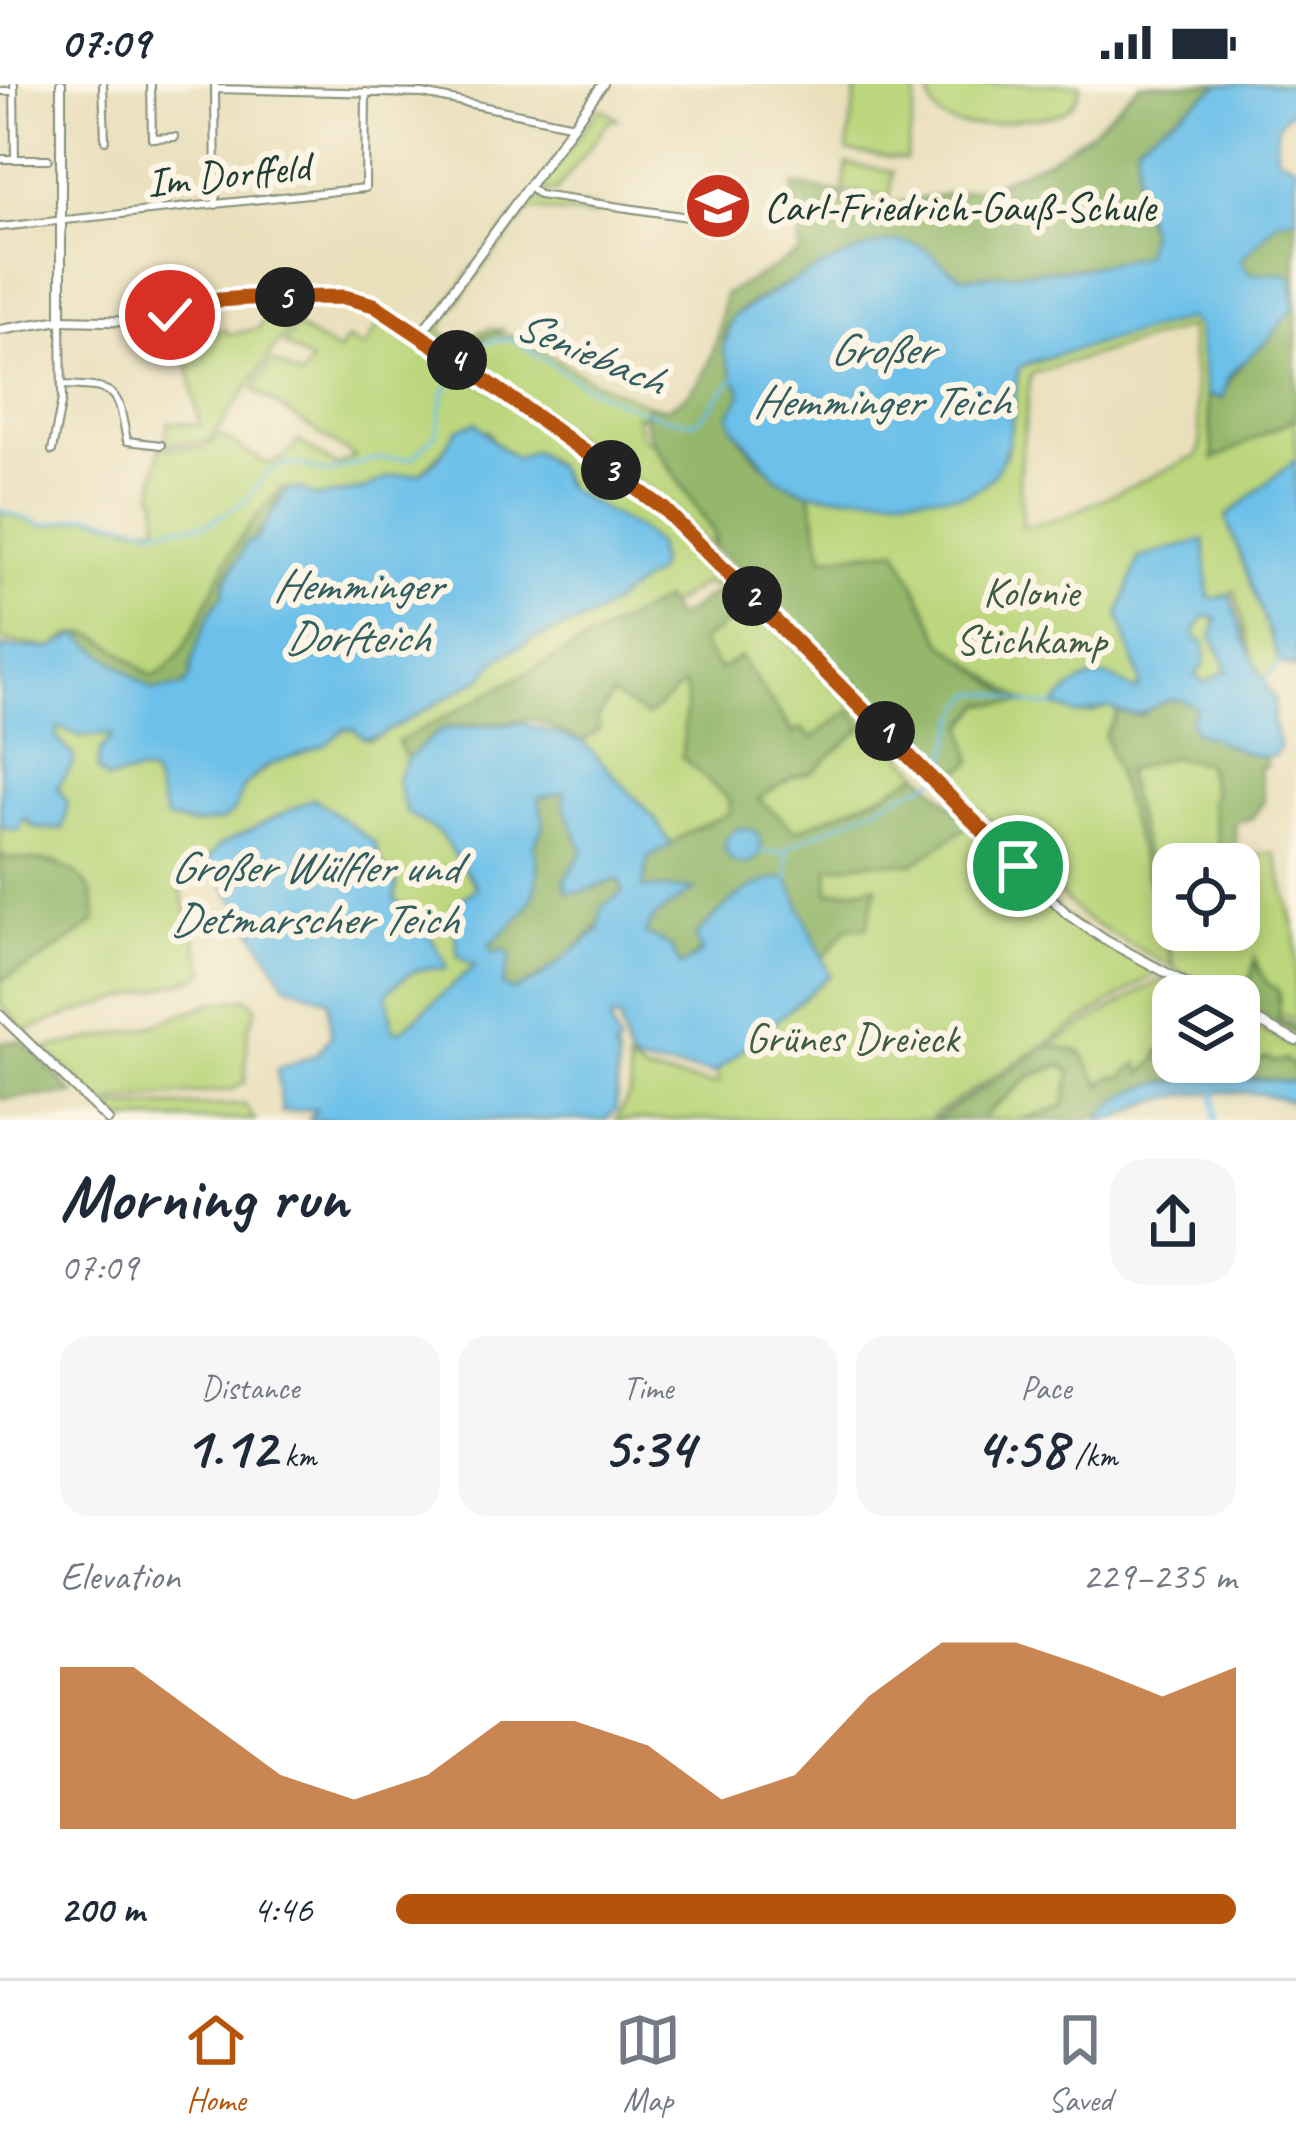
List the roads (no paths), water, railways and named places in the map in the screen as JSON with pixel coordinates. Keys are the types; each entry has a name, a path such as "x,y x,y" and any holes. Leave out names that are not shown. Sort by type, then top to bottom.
{"street":[{"path":"52,452 63,385 61,84"},
{"path":"103,84 104,140"},
{"path":"151,84 152,138 176,137"},
{"path":"423,84 423,94"},
{"path":"420,335 603,84"},
{"path":"216,205 215,86 423,94 574,125"},
{"path":"0,91 14,87 15,159"},
{"name":"Im Dorffeld","path":"0,226 365,188 367,92"},
{"path":"0,159 48,159"},
{"path":"529,188 539,195 695,218"},
{"path":"0,330 62,320 134,323 232,298 344,297 368,302 654,500 1076,921 1172,975"},
{"path":"63,385 116,395 124,412 127,441 161,445"},
{"path":"0,1015 108,1120"},
{"path":"1260,1022 1296,1041"}],"water":[{"name":"Großer Hemminger Teich","path":"1221,84 1296,84 1296,106 1279,124 1276,155 1296,165 1296,217 1277,221 1241,260 1250,274 1282,273 1292,278 1295,306 1270,338 1229,375 1223,398 1207,396 1197,326 1188,319 1019,368 1002,460 980,487 962,495 804,491 777,478 734,428 729,415 742,394 723,350 733,317 846,256 893,242 911,243 965,277 1081,268 1143,256 1149,231 1137,187 1137,142"},
{"name":"Hemminger Dorfteich","path":"476,422 516,458 533,451 557,468 563,484 574,493 640,530 656,544 659,564 654,575 591,618 515,649 485,676 379,736 365,739 354,729 344,729 325,745 266,766 244,786 234,811 223,820 194,825 166,819 153,776 142,772 107,780 97,769 101,750 113,735 79,736 58,727 56,737 74,757 57,787 68,802 63,829 38,829 24,818 19,830 0,827 0,647 52,648 78,635 152,690 184,686 202,633 245,543 257,538 286,491 300,489 317,497 421,473 440,456 457,429"},
{"path":"1296,459 1296,669 1280,663 1226,517"},
{"path":"1204,540 1209,597 1231,595 1245,642 1275,701 1273,722 1280,748 1274,756 1244,752 1195,732 1190,721 1197,708 1183,701 1162,702 1136,714 1109,707 1078,715 1055,706 1071,689 1100,676 1136,691 1141,684 1119,614 1139,558","holes":["1204,616 1217,619 1212,636 1228,670 1204,683 1195,676 1205,663 1205,642 1197,640 1195,631"]},
{"name":"Großer Wülfler und Detmarscher Teich","path":"523,723 583,742 655,819 671,845 648,858 643,888 695,889 656,916 645,933 670,946 681,966 702,953 695,937 736,897 760,884 788,878 830,975 715,1073 635,1064 628,1055 619,1018 610,1020 619,1046 615,1048 616,1110 605,1120 309,1120 316,1109 282,1112 277,1069 317,1054 331,1036 328,1000 286,984 223,882 206,868 208,858 220,845 314,798 375,843 381,864 397,883 395,900 419,916 446,964 445,969 413,972 387,993 393,1030 402,1030 475,966 458,956 452,906 477,887 440,834 406,812 397,780 407,759 442,729","holes":["565,792 563,803 583,851 564,881 567,892 582,892 619,879 623,892 601,907 599,930 537,980 513,991 502,985 511,957 504,949 493,953 489,946 522,914 535,892 534,846 544,823 539,798"]},
{"path":"743,828 756,833 761,846 756,859 743,864 730,859 725,846 730,833"},
{"path":"1296,1082 1296,1103 1244,1092 1205,1093 1152,1102 1099,1120 1123,1097 1153,1085"}],"waterway":[{"name":"Seniebach","path":"463,359 476,343 513,339 576,380 621,402 694,422 739,376"},
{"name":"Seniebach","path":"0,510 45,525 89,515 151,528 209,524 245,501 268,472 283,464 326,473 375,459 413,458 437,432 443,395 459,367"},
{"path":"1264,681 1280,663"},
{"path":"788,878 788,847 938,778 960,713 974,694 1055,706"},
{"path":"761,852 787,852"},
{"path":"1215,1088 1215,1120"}],"place":[{"name":"Carl-Friedrich-Gauß-Schule","path":"718,206"}],"park label":[{"name":"Kolonie Stichkamp","path":"1031,615"},
{"name":"Grünes Dreieck","path":"852,1037"}]}
